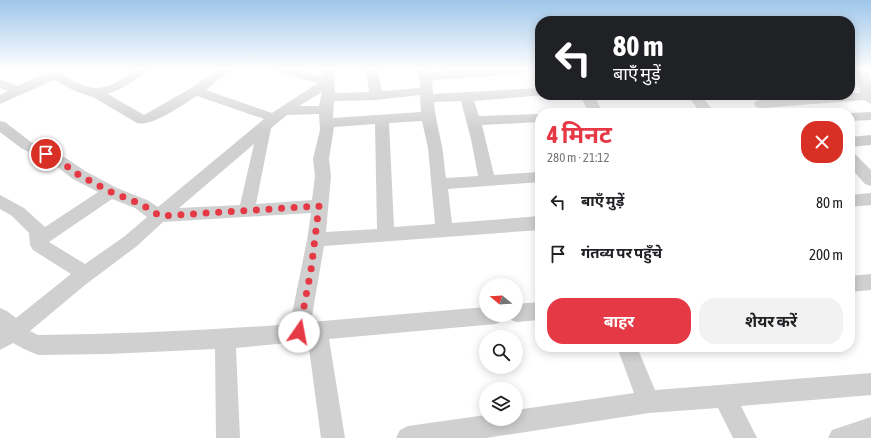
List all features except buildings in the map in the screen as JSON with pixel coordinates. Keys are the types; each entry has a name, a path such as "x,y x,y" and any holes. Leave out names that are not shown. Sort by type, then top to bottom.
{"street":[{"path":"89,90 96,93 142,120 195,90"},
{"path":"96,93 104,90"},
{"path":"197,90 274,118 327,96"},
{"path":"318,90 327,96 382,120 428,116"},
{"path":"375,90 376,96"},
{"path":"7,336 131,241 274,118 327,96 376,96 398,90"},
{"path":"425,90 428,116 435,148 436,167 440,184 444,230"},
{"path":"445,90 466,97 535,92"},
{"path":"0,100 19,91"},
{"path":"327,96 327,130 321,159 323,176 308,332 333,438"},
{"path":"466,97 484,157 487,181"},
{"path":"855,98 869,98"},
{"path":"698,100 704,108"},
{"path":"761,104 786,100"},
{"path":"855,117 871,116"},
{"path":"247,209 274,118"},
{"path":"474,121 535,118"},
{"path":"382,120 384,167 383,198 386,234"},
{"path":"0,125 26,145 61,162 79,175 111,192 141,204 160,216 247,209 319,206"},
{"path":"855,142 871,140"},
{"path":"855,163 871,180"},
{"path":"440,184 535,177"},
{"path":"39,240 111,192"},
{"path":"855,201 871,199"},
{"path":"0,201 18,212 38,231 39,245 86,274"},
{"path":"316,240 535,223"},
{"path":"855,284 871,282"},
{"path":"523,312 535,311"},
{"path":"0,317 7,322 7,336"},
{"path":"7,336 38,345 108,344 225,339 479,317"},
{"path":"225,339 228,438"},
{"path":"629,352 649,402"},
{"path":"408,438 431,436 649,402 871,384"},
{"path":"724,396 745,438"},
{"path":"840,438 871,430"}],"route":[{"path":"46,154 61,162 79,175 111,192 141,204 160,216 247,209 319,206 316,240 299,332"}]}
